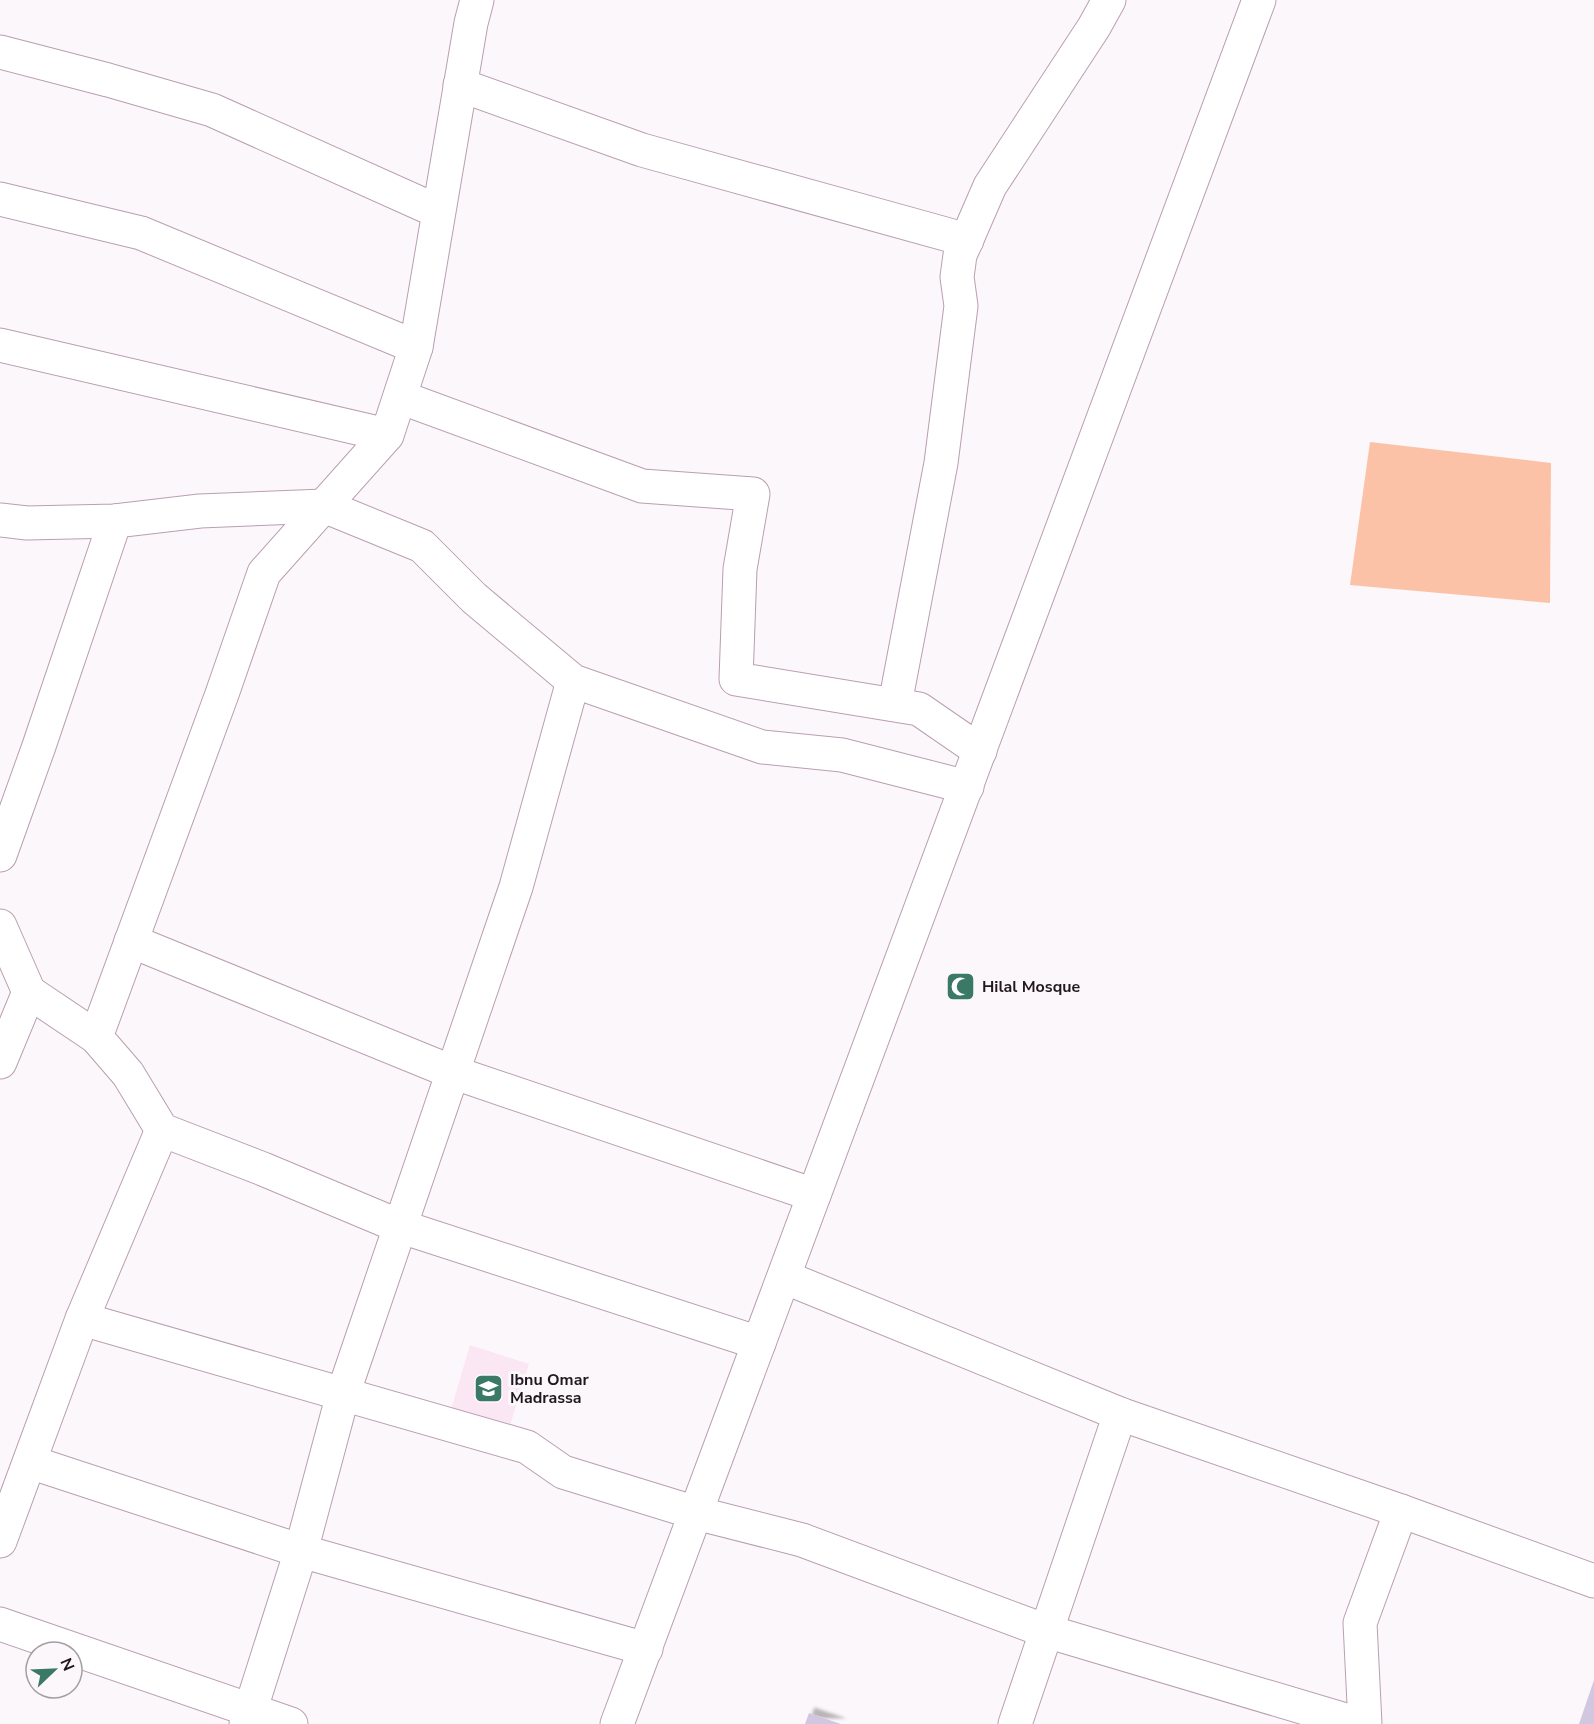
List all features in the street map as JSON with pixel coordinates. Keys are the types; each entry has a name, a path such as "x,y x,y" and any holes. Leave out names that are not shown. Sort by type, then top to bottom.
{"street":[{"path":"96,1037 264,573 387,435 416,347 437,211 477,0"},
{"path":"895,704 941,462 961,306 957,277 960,255 990,186 1094,27 1109,0"},
{"path":"617,1724 1260,0"},
{"path":"0,52 212,110 437,211"},
{"path":"460,85 642,150 967,240"},
{"path":"0,199 141,233 416,347"},
{"path":"0,345 387,435"},
{"path":"400,397 642,486 753,494 740,569 736,679 920,709 980,751"},
{"path":"0,520 27,523 115,521 200,511 324,506 422,546 474,598 573,681 762,747 842,755 967,788"},
{"path":"0,855 115,521"},
{"path":"248,1717 301,1551 343,1394 516,887 573,681"},
{"path":"0,926 29,992 96,1037 128,1074 162,1130 399,1226 759,1343"},
{"path":"131,941 452,1072 814,1195"},
{"path":"0,1062 29,992"},
{"path":"0,1541 82,1319 162,1130"},
{"path":"784,1277 1120,1414 1401,1511 1594,1581"},
{"path":"82,1319 527,1447 563,1472 696,1513 802,1540 1046,1631 1359,1724"},
{"path":"1015,1724 1120,1414"},
{"path":"30,1462 301,1551 645,1649"},
{"path":"1365,1724 1360,1623 1401,1511"},
{"path":"0,1624 248,1717 291,1724"}],"shaded area":[{"path":"1370,442 1551,463 1550,603 1350,585"},
{"name":"Ibnu Omar Madrassa","path":"470,1345 529,1364 508,1432 450,1413"}],"building":[{"path":"1594,1680 1594,1724 1579,1724"},
{"path":"809,1713 841,1724 805,1724"}],"place":[{"name":"Hilal Mosque","path":"961,986"},
{"name":"Ibnu Omar Madrassa","path":"489,1388"}]}
